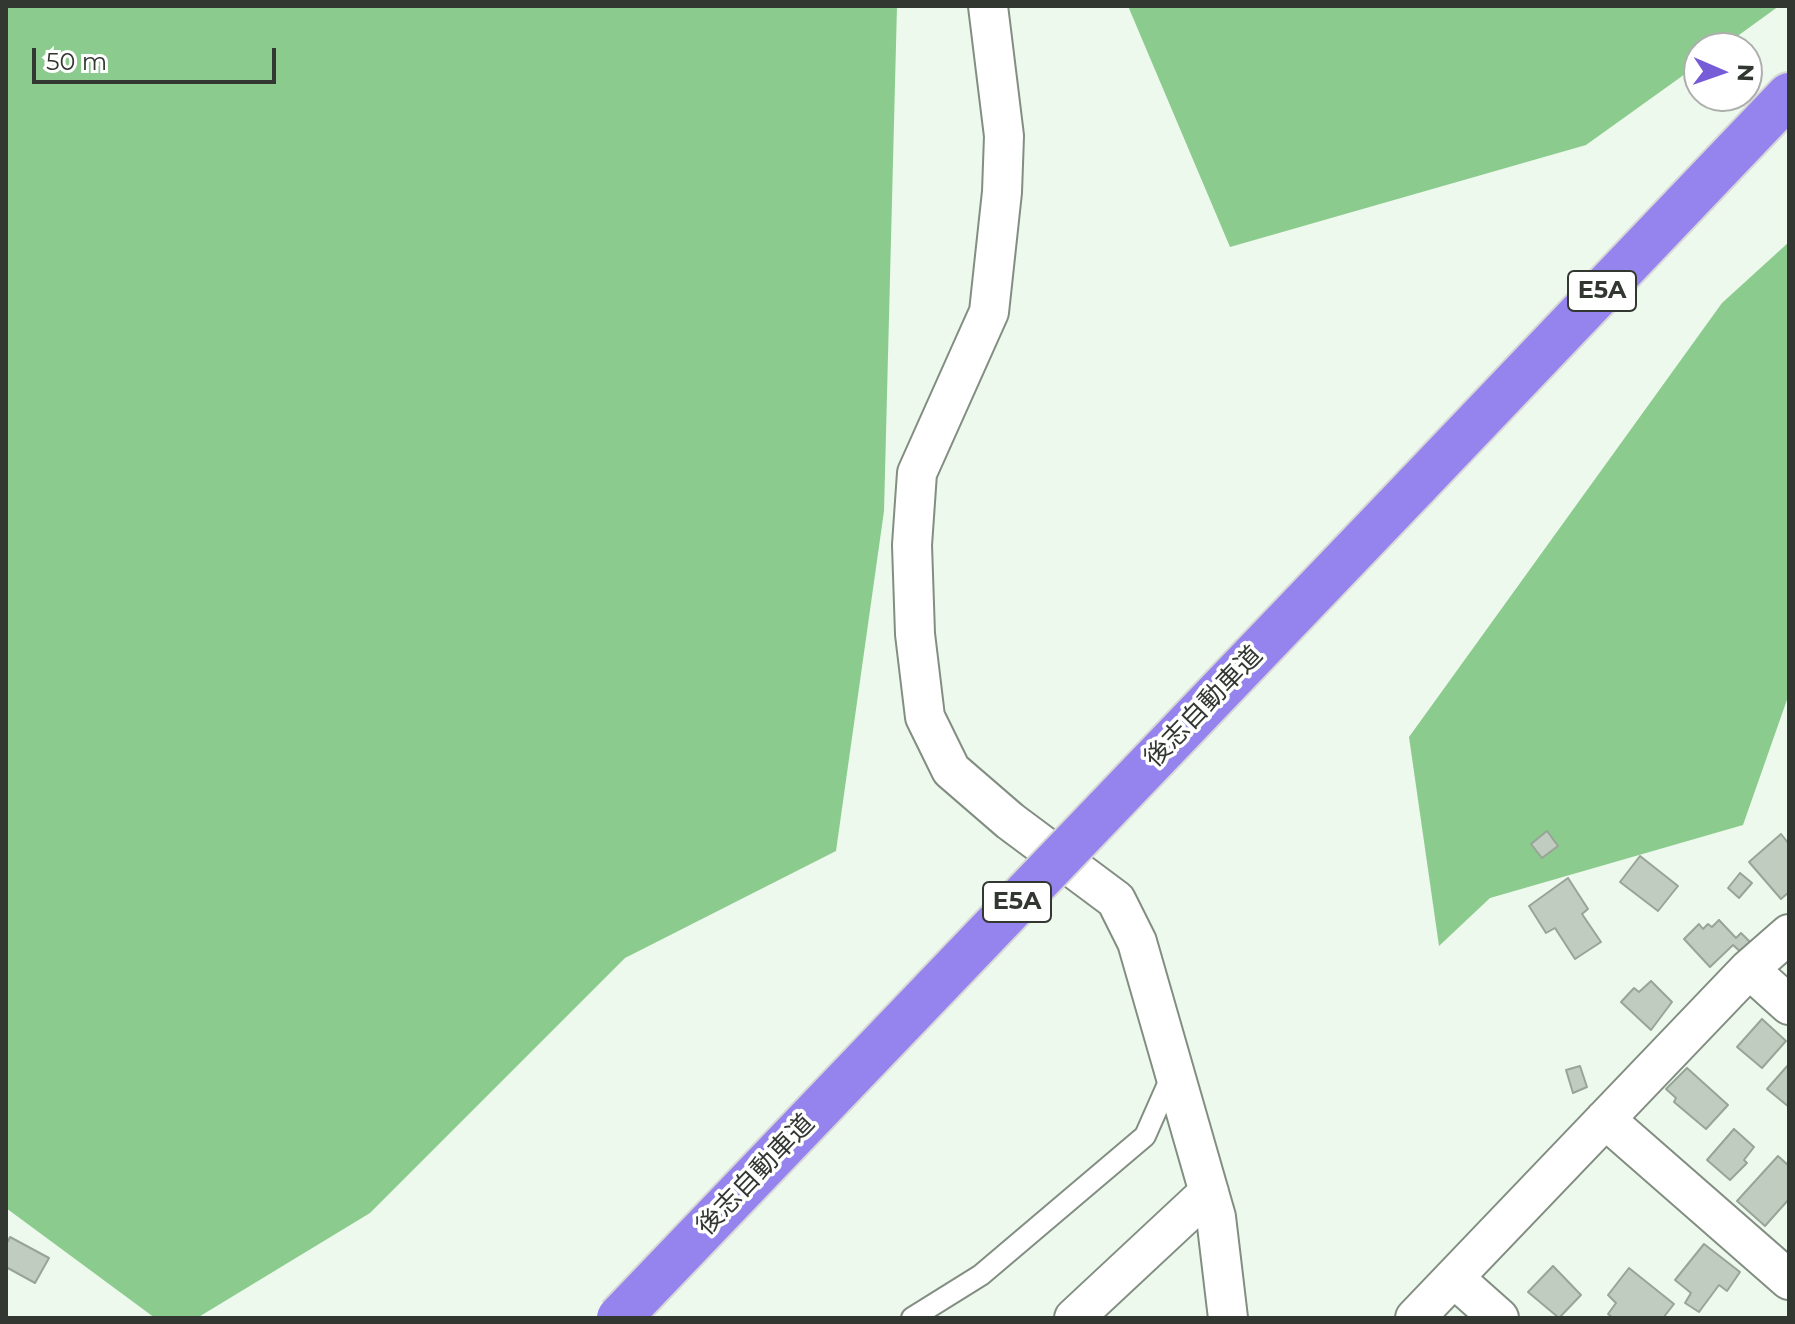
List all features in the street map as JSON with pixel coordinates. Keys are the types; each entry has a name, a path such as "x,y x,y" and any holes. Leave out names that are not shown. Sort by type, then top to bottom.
{"highway":[{"name":"後志自動車道","path":"646,1318 1424,494 1789,95"},
{"name":"後志自動車道","path":"619,1318 1424,494 1789,138"}],"street":[{"path":"988,6 1004,136 1002,192 989,312 917,473 912,545 915,634 925,717 951,770 1010,821 1116,900 1137,942 1209,1192 1228,1318"},
{"path":"1415,1318 1749,969 1789,934"},
{"path":"1749,969 1789,1005"},
{"path":"1605,1119 1789,1280"},
{"path":"1074,1318 1209,1192"},
{"path":"1454,1278 1499,1318"}],"lane":[{"path":"912,1318 981,1275 1145,1136 1175,1067"}],"green space":[{"path":"6,6 897,6 884,511 836,851 625,958 370,1213 197,1318 155,1318 6,1208"},
{"path":"1128,6 1779,6 1743,32 1683,32 1683,75 1586,145 1230,247"},
{"path":"1789,242 1789,694 1743,825 1490,898 1439,946 1409,737 1722,303"}],"building":[{"path":"1547,831 1558,846 1542,858 1531,844"},
{"path":"1781,834 1789,844 1789,892 1781,899 1749,862"},
{"path":"1640,856 1678,886 1658,911 1620,882"},
{"path":"1740,873 1752,883 1739,898 1728,888"},
{"path":"1568,878 1588,909 1582,914 1601,942 1575,959 1555,928 1546,933 1529,906"},
{"path":"1719,920 1736,938 1741,933 1753,945 1744,955 1733,945 1710,967 1684,939 1699,924 1703,929 1708,924 1712,927"},
{"path":"1651,981 1672,1002 1651,1030 1621,1002 1634,988 1639,992"},
{"path":"1762,1019 1786,1041 1762,1068 1737,1047"},
{"path":"1789,1064 1789,1107 1767,1089"},
{"path":"1580,1066 1587,1087 1573,1093 1566,1070"},
{"path":"1687,1068 1728,1105 1706,1129 1674,1102 1676,1098 1666,1089"},
{"path":"1734,1129 1754,1147 1744,1160 1747,1163 1730,1180 1707,1160"},
{"path":"1778,1156 1789,1166 1789,1199 1765,1226 1737,1201"},
{"path":"10,1237 49,1258 35,1283 6,1267 6,1245"},
{"path":"1704,1244 1740,1272 1727,1291 1719,1285 1699,1312 1685,1303 1691,1293 1675,1280"},
{"path":"1553,1266 1581,1295 1559,1318 1528,1292"},
{"path":"1629,1268 1674,1304 1663,1318 1613,1318 1608,1314 1616,1303 1608,1295"}]}
